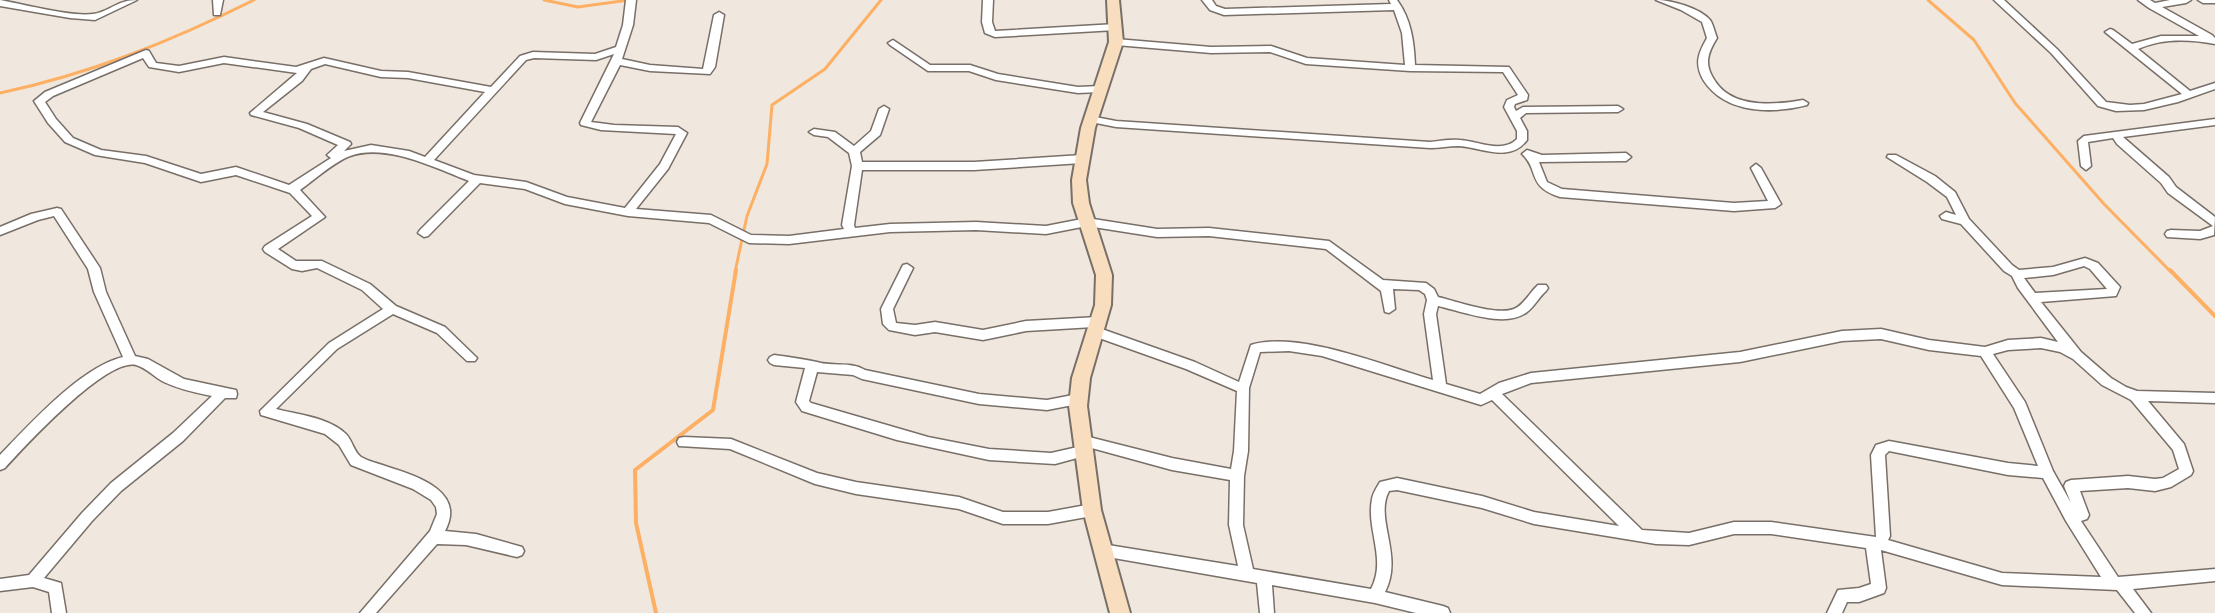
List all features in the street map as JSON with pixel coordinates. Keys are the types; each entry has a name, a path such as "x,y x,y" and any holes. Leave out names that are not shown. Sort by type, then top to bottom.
{"street":[{"path":"0,3 95,17 132,0"},
{"path":"218,0 218,13"},
{"path":"628,212 664,166 682,133 678,130 643,127 597,128 587,126 585,117 617,61 632,0"},
{"path":"988,0 987,22 990,33 994,34 1116,35 1145,46 1211,50 1271,49 1306,61 1410,68 1506,69 1523,95 1510,105 1516,116 1522,141 1515,147 1505,150 1457,142 1430,145 1394,140 1116,124 1090,119"},
{"path":"1113,0 1116,35 1090,119 1079,180 1081,203 1104,275 1103,305 1081,378 1078,399 1082,446 1092,510 1120,613"},
{"path":"1207,0 1213,8 1224,12 1395,4 1410,49 1410,68"},
{"path":"1661,0 1684,8 1706,21 1712,38 1702,56 1702,68 1709,83 1724,98 1743,104 1785,107 1803,103"},
{"path":"1999,0 2054,51 2102,104 2134,107 2189,95 2215,86"},
{"path":"2143,0 2215,41"},
{"path":"2152,6 2186,0"},
{"path":"2203,0 2215,0"},
{"path":"617,61 650,68 706,72 710,67 719,15"},
{"path":"2110,32 2189,95"},
{"path":"2131,48 2161,39 2188,37 2215,41"},
{"path":"893,43 928,68 970,68 996,77 1078,90 1100,89"},
{"path":"426,162 490,90 528,55 596,57 621,49"},
{"path":"307,67 298,80 255,112 303,126 345,144 290,189 236,171 201,178 146,160 99,153 69,140 51,122 39,101 49,93 146,53 152,65 179,69 224,60 297,70 324,61 381,74 408,75 490,90"},
{"path":"851,233 848,225 855,157 877,132 884,109"},
{"path":"1516,116 1523,110 1618,109"},
{"path":"2086,166 2083,141 2085,139 2210,123 2215,132"},
{"path":"814,132 831,134 855,157"},
{"path":"2120,134 2118,137 2121,142 2165,180 2172,190 2215,223"},
{"path":"1515,147 1531,157 1626,157"},
{"path":"471,358 441,330 392,309 366,287 318,264 300,268 292,266 269,249 320,217 293,189 345,154 372,148 409,155 477,179 526,186 565,200 628,212 711,219 749,239 789,240 890,228 976,226 1046,230 1087,222 1157,233 1209,232 1329,245 1389,292 1389,309"},
{"path":"841,151 855,157 974,166 1082,159"},
{"path":"1531,157 1543,184 1560,193 1734,207 1774,204 1756,168"},
{"path":"1892,157 1931,179 1951,195 1965,220 2008,268 2018,274 2053,271 2085,262 2094,266 2114,287 2112,293 2032,298"},
{"path":"423,233 477,179"},
{"path":"0,231 35,217 57,212 94,268 100,292 131,360"},
{"path":"1946,216 1965,220"},
{"path":"2171,234 2186,232 2205,235 2215,230"},
{"path":"907,268 887,309 889,324 893,327 915,330 935,327 983,335 1026,326 1097,326 1122,344 1185,363 1223,382 1243,388"},
{"path":"2018,274 2020,286 2032,298 2041,316 2106,382 2124,393 2136,396 2215,398"},
{"path":"1379,284 1422,286 1430,292 1433,300 1430,314 1440,387"},
{"path":"1433,300 1485,312 1513,314 1528,305 1533,295 1542,288"},
{"path":"367,613 435,538 444,516 444,506 437,497 356,461 349,455 346,443 340,435 325,427 267,411 333,346 392,309"},
{"path":"1246,573 1236,525 1237,476 1241,451 1243,388 1255,348 1289,346 1322,351 1480,400 1531,378 1740,357 1842,336 1888,335 1929,345 1985,352 2008,345 2041,342 2063,348 2080,357"},
{"path":"1985,352 2020,406 2047,473 2071,517 2117,584 2144,613"},
{"path":"0,464 49,416 103,370 131,360 148,364 171,380 225,395 116,487 87,517 33,581"},
{"path":"774,360 809,364 812,367 855,370 862,374 979,399 1047,405 1078,399"},
{"path":"812,367 802,402 807,407 939,446 993,454 1053,459 1082,446 1237,476"},
{"path":"1493,393 1638,535"},
{"path":"2071,517 2082,515 2071,486 2128,482 2166,483 2186,471 2179,448 2136,396"},
{"path":"684,442 731,444 815,478 856,488 958,503 1003,518 1048,518 1092,510"},
{"path":"1834,613 1843,595 1859,595 1879,588 1876,544 1883,536 1878,455 1881,449 1889,446 1900,447 2008,469 2047,473"},
{"path":"1375,596 1387,572 1377,501 1385,486 1397,484 1482,502 1534,518 1638,535 1689,539 1734,528 1771,528 1876,544 2002,579 2117,584 2215,575"},
{"path":"435,538 447,536 484,542 517,551"},
{"path":"1102,550 1375,596 1416,610 1443,613"},
{"path":"1264,577 1267,613"},
{"path":"0,585 33,581 56,588 59,613"}],"waterway":[{"path":"0,93 66,76 130,55 254,0"},
{"path":"544,0 578,7 629,0"},
{"path":"735,272 747,216 767,164 772,105 825,69 881,0"},
{"path":"1928,0 1974,40 2015,103 2104,204 2171,272"},
{"path":"656,613 636,523 635,470 713,410 736,270"},
{"path":"2170,270 2215,316"}]}
